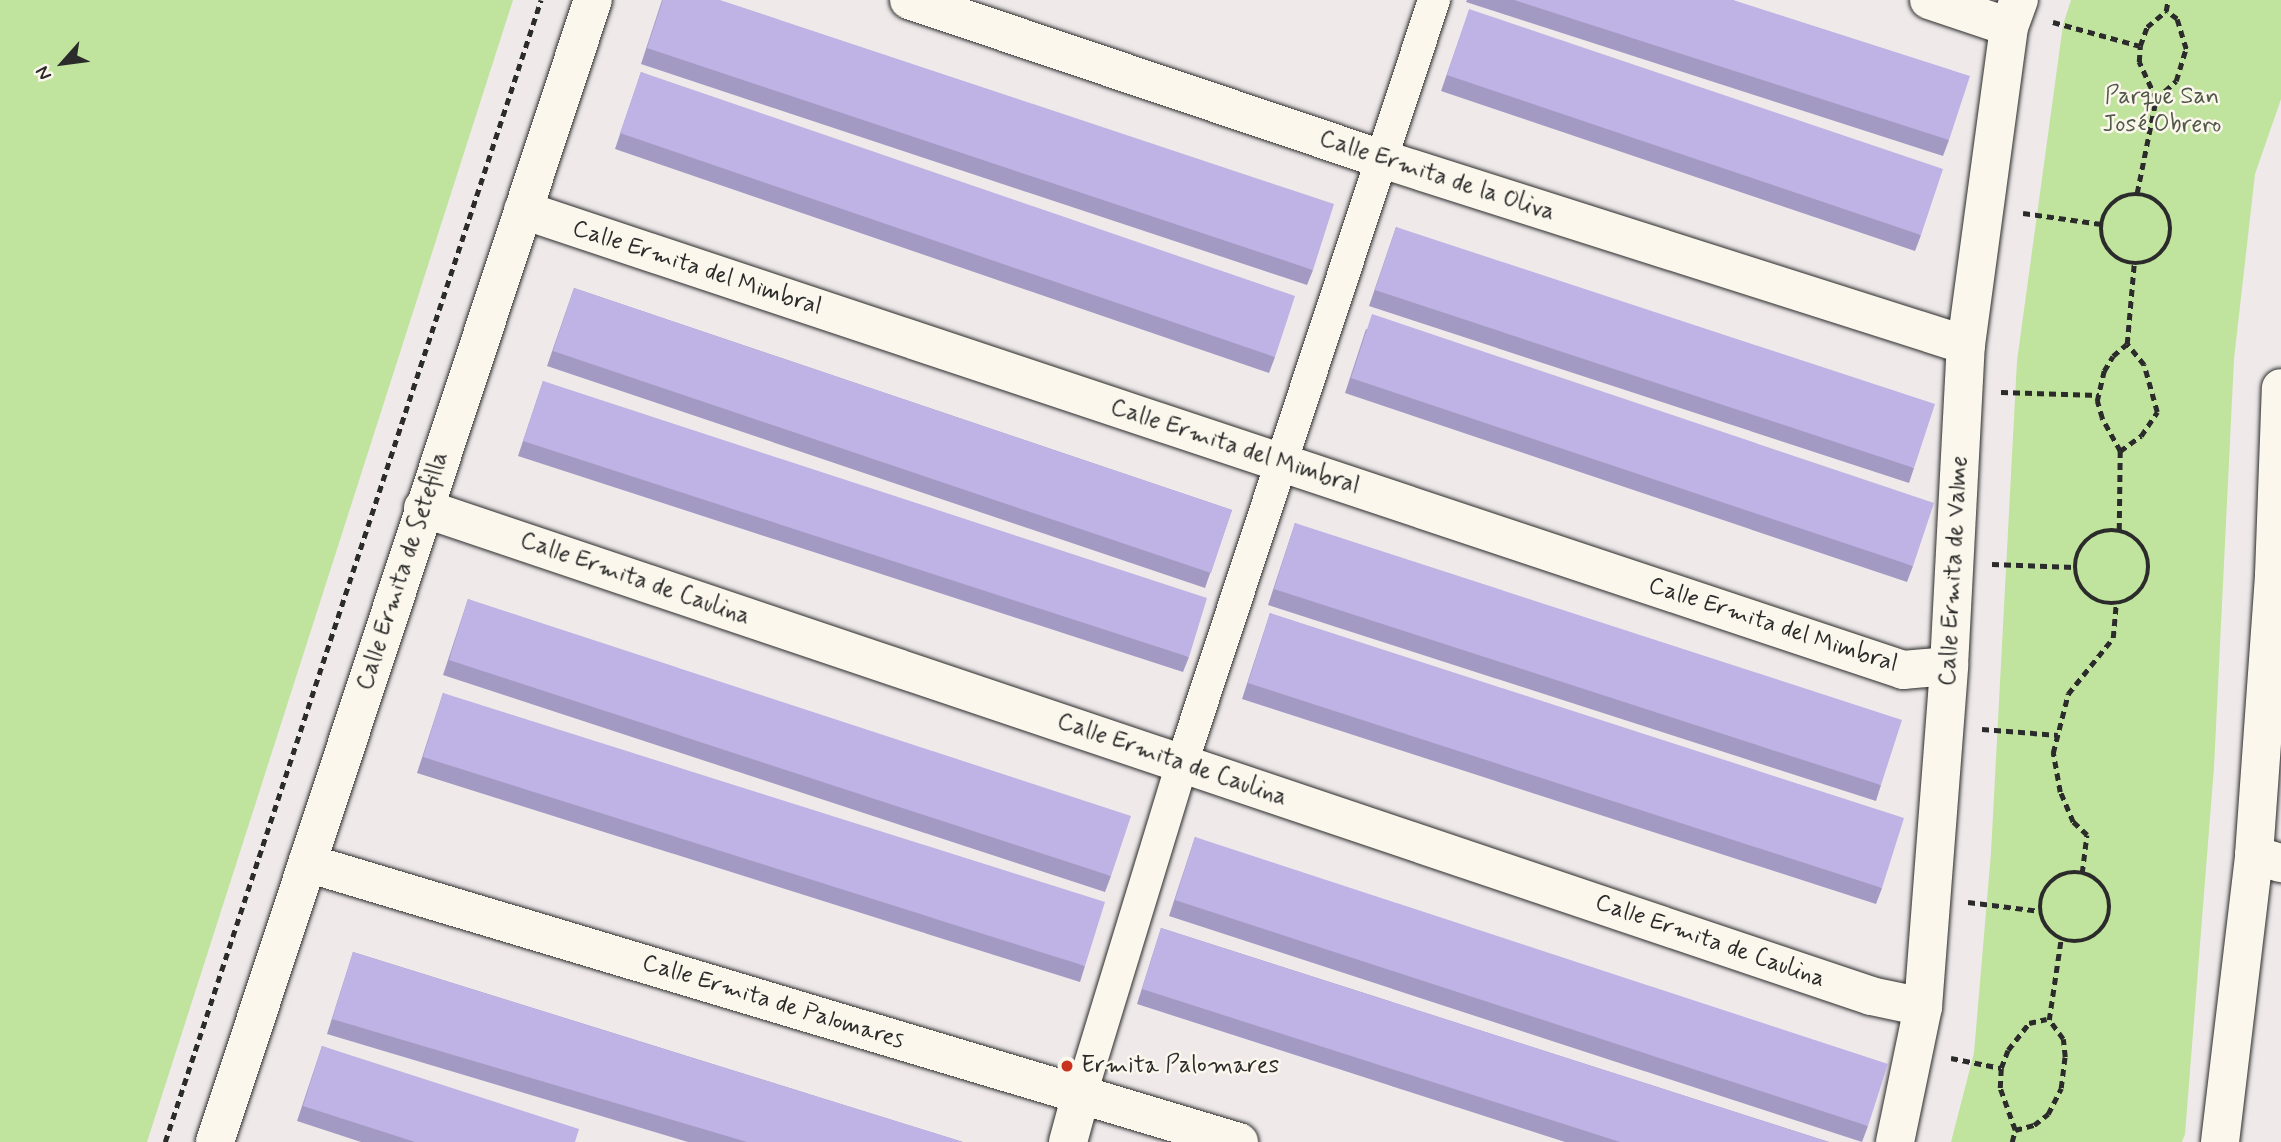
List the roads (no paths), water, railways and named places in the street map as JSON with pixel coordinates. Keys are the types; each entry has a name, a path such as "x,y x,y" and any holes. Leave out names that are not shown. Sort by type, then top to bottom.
{"street":[{"name":"Calle Ermita de Setefilla","path":"215,1142 593,0"},
{"name":"Calle Ermita de la Oliva","path":"909,0 1382,159 1966,345"},
{"path":"1068,1142 1182,764 1434,0"},
{"path":"1929,0 2014,13"},
{"name":"Calle Ermita de Valme","path":"1895,1142 1923,1007 1949,666 1966,345 2014,13"},
{"name":"Calle Ermita del Mimbral","path":"523,210 1903,670 1949,666"},
{"path":"2220,1142 2267,859 2281,388"},
{"name":"Calle Ermita de Caulina","path":"423,508 1871,996 1923,1007"},
{"name":"Calle Ermita de Palomares","path":"307,863 1239,1142"}],"place":[{"name":"Ermita Palomares","path":"1067,1066"}],"park label":[{"name":"Parque San José Obrero","path":"2162,111"}]}
